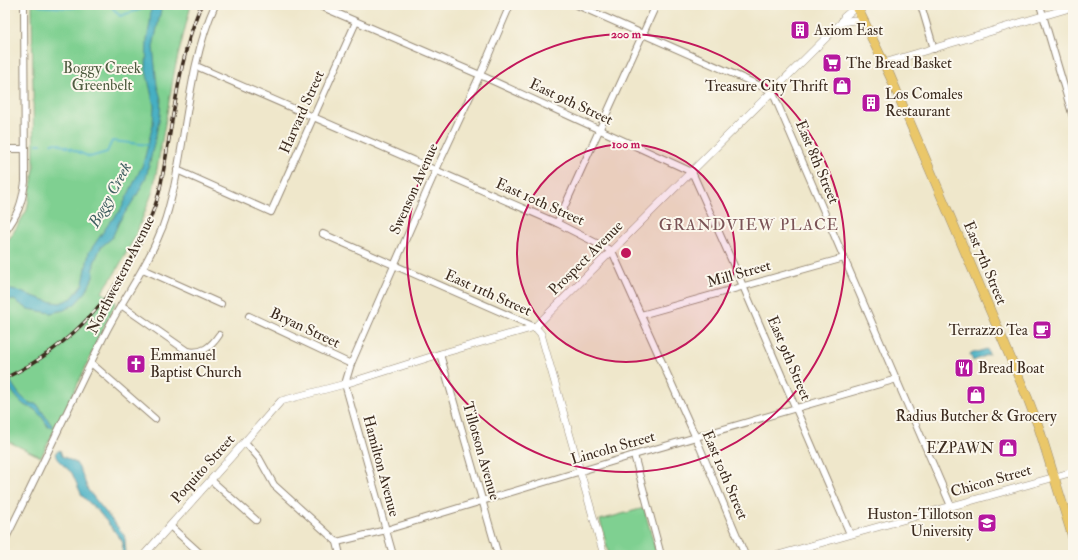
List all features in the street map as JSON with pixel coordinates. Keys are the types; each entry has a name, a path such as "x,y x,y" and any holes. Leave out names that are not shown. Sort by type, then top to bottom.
{"main road":[{"name":"East 7th Street","path":"856,6 884,63 1028,399 1039,428 1073,538"}],"street":[{"path":"5,232 15,219 22,201 26,182 24,5"},
{"name":"Northwestern Avenue","path":"5,540 91,363 121,305 143,269 161,233 177,170 196,66 210,16 216,5"},
{"name":"East 9th Street","path":"318,5 480,75 692,172 797,409 850,534"},
{"name":"Swenson Avenue","path":"345,384 351,364 510,5"},
{"path":"577,5 772,91"},
{"path":"557,223 656,5"},
{"path":"921,5 934,49"},
{"path":"1040,5 1073,117"},
{"name":"Prospect Avenue","path":"281,401 345,384 440,354 535,327 842,22 844,17 856,6"},
{"path":"884,63 1073,8"},
{"path":"842,22 854,20 864,21"},
{"name":"Harvard Street","path":"177,170 271,212 356,22"},
{"name":"East 10th Street","path":"196,66 557,223 612,251 696,438 745,555"},
{"name":"East 8th Street","path":"772,91 951,506"},
{"path":"5,149 25,149"},
{"name":"East 11th Street","path":"323,234 535,327 541,334 604,555"},
{"name":"Mill Street","path":"641,315 844,258"},
{"path":"143,269 221,304"},
{"path":"121,305 187,351 201,352 209,347 219,335"},
{"name":"Bryan Street","path":"249,316 351,364"},
{"name":"Tillotson Avenue","path":"440,354 498,555"},
{"path":"91,363 155,419"},
{"name":"Lincoln Street","path":"337,542 386,530 634,455 897,379"},
{"name":"Hamilton Avenue","path":"345,384 393,555"},
{"name":"Poquito Street","path":"144,555 281,401"},
{"path":"245,442 259,458 274,485 337,542 340,555"},
{"path":"634,455 662,555"},
{"name":"Chicon Street","path":"778,555 1073,472"},
{"path":"211,480 256,520"},
{"path":"170,526 202,555"}],"green space":[{"name":"Boggy Creek Greenbelt","path":"32,5 191,5 175,68 153,191 135,237 115,273 102,292 116,302 74,392 41,457 5,440 5,241 10,238 27,210 34,169"},
{"path":"644,508 657,555 609,555 600,520"}],"water":[{"path":"151,5 162,5 153,47 157,85 161,99 160,116 146,178 137,195 119,222 112,238 101,247 94,263 93,277 86,292 75,304 64,310 51,313 28,309 14,300 5,298 5,289 18,291 47,301 60,303 72,298 83,284 89,252 110,222 120,211 143,164 153,124 154,106 146,70 147,39"},
{"path":"987,349 989,354 973,361 970,354"},
{"path":"5,370 22,397 32,404 37,404 53,427 48,427 43,418 37,412 24,405 17,398 8,384"},
{"path":"60,450 62,456 76,463 81,471 88,490 124,535 126,555 122,555 123,543 120,538 98,511 82,496 72,473 60,462 55,453"}],"waterway":[{"path":"39,6 69,8 94,5"},
{"path":"110,5 120,16 154,5"},
{"path":"51,143 57,143 90,157 107,152 112,141 149,145"}],"railway":[{"path":"5,378 52,350 73,333 93,313 110,292 126,269 139,245 158,196 165,165 176,95 186,49 201,5"}],"place":[{"name":"Axiom East","path":"800,30"},
{"name":"The Bread Basket","path":"832,63"},
{"name":"Treasure City Thrift","path":"842,86"},
{"name":"Los Comales Restaurant","path":"871,103"},
{"name":"Terrazzo Tea","path":"1042,330"},
{"name":"Emmanuel Baptist Church","path":"136,364"},
{"name":"Bread Boat","path":"964,368"},
{"name":"Radius Butcher & Grocery","path":"976,395"},
{"name":"EZPAWN","path":"1008,448"},
{"name":"Huston-Tillotson University","path":"987,523"}],"district":[{"name":"GRANDVIEW PLACE","path":"749,225"}],"water label":[{"name":"Boggy Creek","path":"110,195"}]}
